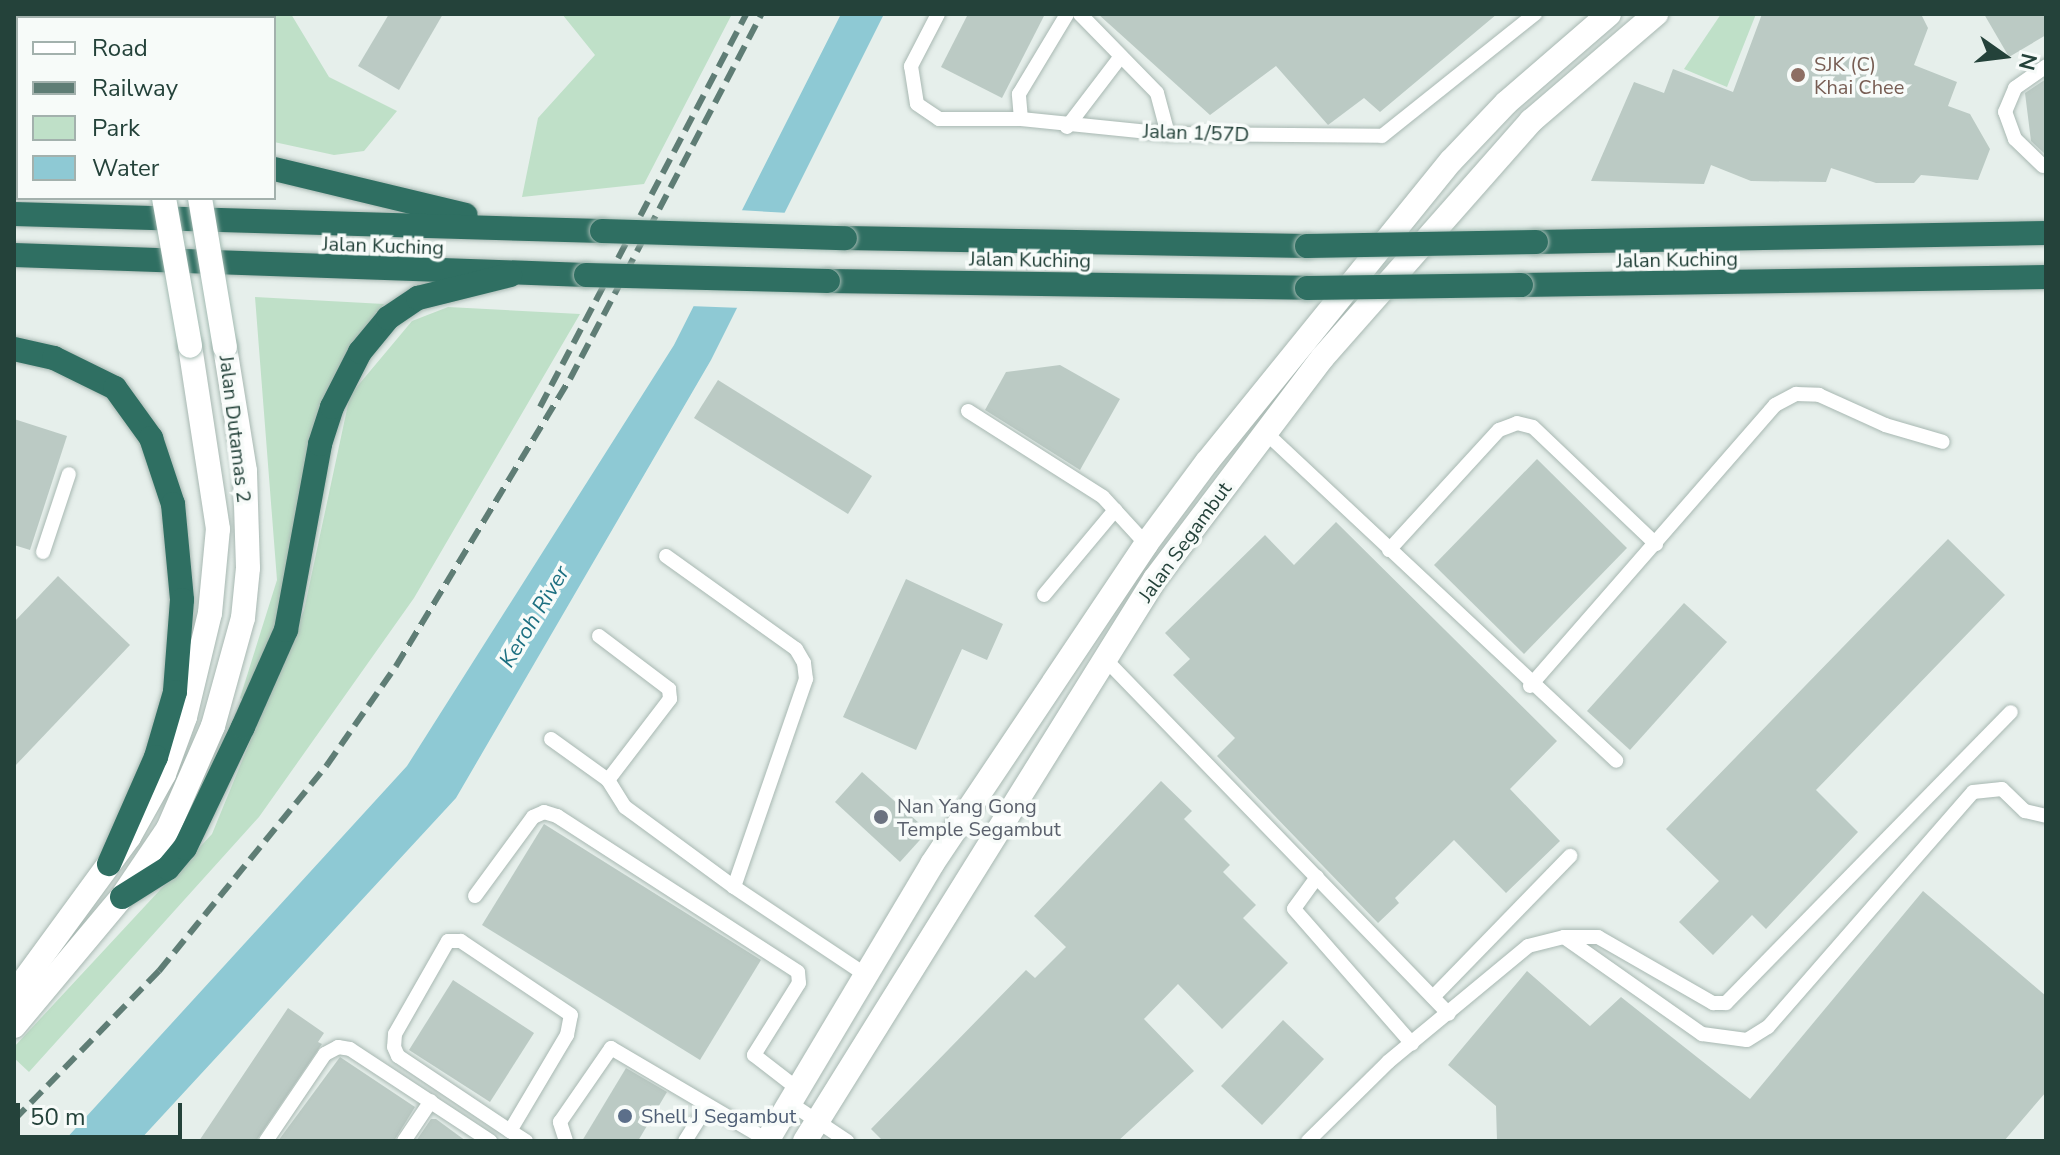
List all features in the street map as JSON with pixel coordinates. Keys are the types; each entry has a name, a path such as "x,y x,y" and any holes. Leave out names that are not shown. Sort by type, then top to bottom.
{"highway":[{"path":"276,169 527,227"},
{"name":"Jalan Kuching","path":"14,214 845,238 1307,246 2046,233"},
{"name":"Jalan Kuching","path":"14,255 510,275 1307,288 2046,277"},
{"path":"122,897 168,868 185,848 286,630 309,491 328,419 360,352 388,318 418,298 510,275"},
{"path":"14,349 54,358 115,388 145,429 162,467 173,504 182,600 175,692 160,766 109,864"}],"main road":[{"name":"Jalan Segambut","path":"767,1141 932,864 1146,544 1300,343 1451,161 1506,103 1609,14"},
{"name":"Jalan Segambut","path":"805,1141 1155,579 1265,432 1323,357 1488,166 1531,121 1656,14"},
{"name":"Jalan Dutamas 2","path":"160,766 210,613 218,529 164,200"},
{"name":"Jalan Dutamas 2","path":"14,1026 122,897 168,829 213,726 243,618 245,471 200,200"},
{"path":"160,766 178,770 194,734 246,535"},
{"path":"14,994 109,864"}],"lane":[{"name":"Jalan 1/57D","path":"938,14 911,66 917,104 939,119 1021,119 1067,127 1168,134 1382,136 1535,14"},
{"path":"1021,119 1019,94 1067,14"},
{"path":"1080,14 1157,93 1168,134"},
{"path":"1067,127 1121,56"},
{"path":"2045,169 2015,139 2005,112 2015,88 2046,66"},
{"path":"1530,686 1775,405 1796,394 1819,395 1885,425 1943,442"},
{"path":"968,411 1103,497 1146,544"},
{"path":"1389,550 1499,430 1517,423 1533,427 1656,544"},
{"path":"1265,432 1530,686 1616,761"},
{"path":"43,552 69,474"},
{"path":"1044,595 1115,510"},
{"path":"666,556 796,649 804,663 806,679 734,887"},
{"path":"599,636 669,689 670,699 608,780"},
{"path":"1105,659 1449,1014"},
{"path":"1308,1141 1412,1044 1528,946 1564,937 1598,937 1713,1003 1726,1003 2011,712"},
{"path":"551,739 608,780 625,807 734,887 866,975"},
{"path":"1564,937 1702,1034 1747,1040 1768,1027 1973,792 2002,789 2025,811 2046,816"},
{"path":"475,896 533,817 544,812 557,816 798,972 799,983 754,1055 818,1120 847,1141"},
{"path":"1433,997 1570,856"},
{"path":"1317,877 1294,909 1412,1044"},
{"path":"510,1131 567,1035 571,1015 461,941 448,941 395,1034 394,1047 398,1056 510,1131 526,1141"},
{"path":"266,1141 325,1054 338,1047 350,1049 490,1141"},
{"path":"566,1141 560,1122 611,1048 767,1141"},
{"path":"404,1141 431,1101"},
{"path":"685,1141 707,1106"}],"green space":[{"path":"210,14 291,14 329,77 397,111 364,151 334,155 276,142 276,16"},
{"path":"562,14 732,14 644,184 522,197 538,118 595,55"},
{"path":"1721,14 1756,14 1727,87 1684,69"},
{"path":"255,297 384,304 333,380 282,623 247,702 240,698 277,580"},
{"path":"448,307 580,314 414,598 259,817 29,1072 14,1058 14,1047 212,834 304,610 350,395 412,321"}],"water":[{"name":"Keroh River","path":"841,14 884,14 711,360 456,798 139,1141 64,1141 407,766 674,345"}],"pier":[{"path":"738,210 789,213 742,308 689,306"}],"building":[{"path":"389,14 443,14 399,90 358,66"},
{"path":"968,14 1045,14 1002,98 941,67"},
{"path":"1098,14 1497,14 1380,112 1364,98 1328,125 1276,66 1210,115"},
{"name":"SJK (C) Khai Chee","path":"1762,14 1921,14 1928,28 1914,65 1957,82 1948,106 1970,114 1990,149 1978,180 1921,175 1914,183 1876,183 1831,168 1826,182 1751,181 1711,165 1704,184 1591,181 1634,82 1664,93 1673,69 1733,92"},
{"path":"1984,14 2046,14 2046,35 2009,57"},
{"path":"2046,79 2046,155 2031,141 2025,93"},
{"path":"1060,365 1120,399 1080,470 985,410 1006,372"},
{"path":"718,380 872,476 848,514 694,418"},
{"path":"14,419 67,436 30,550 14,545"},
{"path":"1537,459 1627,548 1524,654 1434,565"},
{"path":"1336,522 1557,741 1510,789 1560,841 1506,893 1454,840 1395,898 1399,903 1378,923 1217,756 1235,738 1173,675 1190,659 1165,633 1265,535 1294,565"},
{"path":"1948,539 2005,595 1816,790 1858,832 1766,929 1752,915 1713,955 1679,922 1719,881 1666,829"},
{"path":"58,576 130,645 14,767 14,622"},
{"path":"906,579 1003,624 987,660 962,649 916,750 843,717"},
{"path":"1684,603 1727,642 1630,750 1587,711"},
{"name":"Nan Yang Gong Temple Segambut","path":"862,772 928,831 900,862 835,802"},
{"path":"1161,781 1192,811 1184,819 1230,865 1223,872 1256,905 1243,918 1288,963 1222,1029 1178,984 1144,1019 1194,1071 1118,1141 883,1141 871,1129 1026,970 1035,978 1066,947 1034,916"},
{"path":"544,824 761,960 700,1060 482,925"},
{"path":"1923,891 2046,996 2046,1092 2004,1141 1497,1141 1496,1106 1448,1065 1527,971 1590,1026 1621,997 1750,1099"},
{"path":"453,980 534,1033 490,1102 409,1050"},
{"path":"288,1008 324,1033 318,1042 322,1044 256,1141 199,1141"},
{"path":"1283,1020 1324,1059 1262,1125 1221,1086"},
{"path":"340,1057 415,1107 394,1141 278,1141"},
{"name":"Shell J Segambut","path":"626,1068 667,1092 638,1141 582,1141"},
{"path":"431,1119 436,1119 466,1141 416,1141"}],"railway":[{"path":"540,407 746,14"},
{"path":"14,1120 159,971 327,765 396,666 570,379 762,14"}],"place":[{"name":"SJK (C) Khai Chee","path":"1798,75"},
{"name":"Nan Yang Gong Temple Segambut","path":"881,817"},
{"name":"Shell J Segambut","path":"625,1116"}]}
